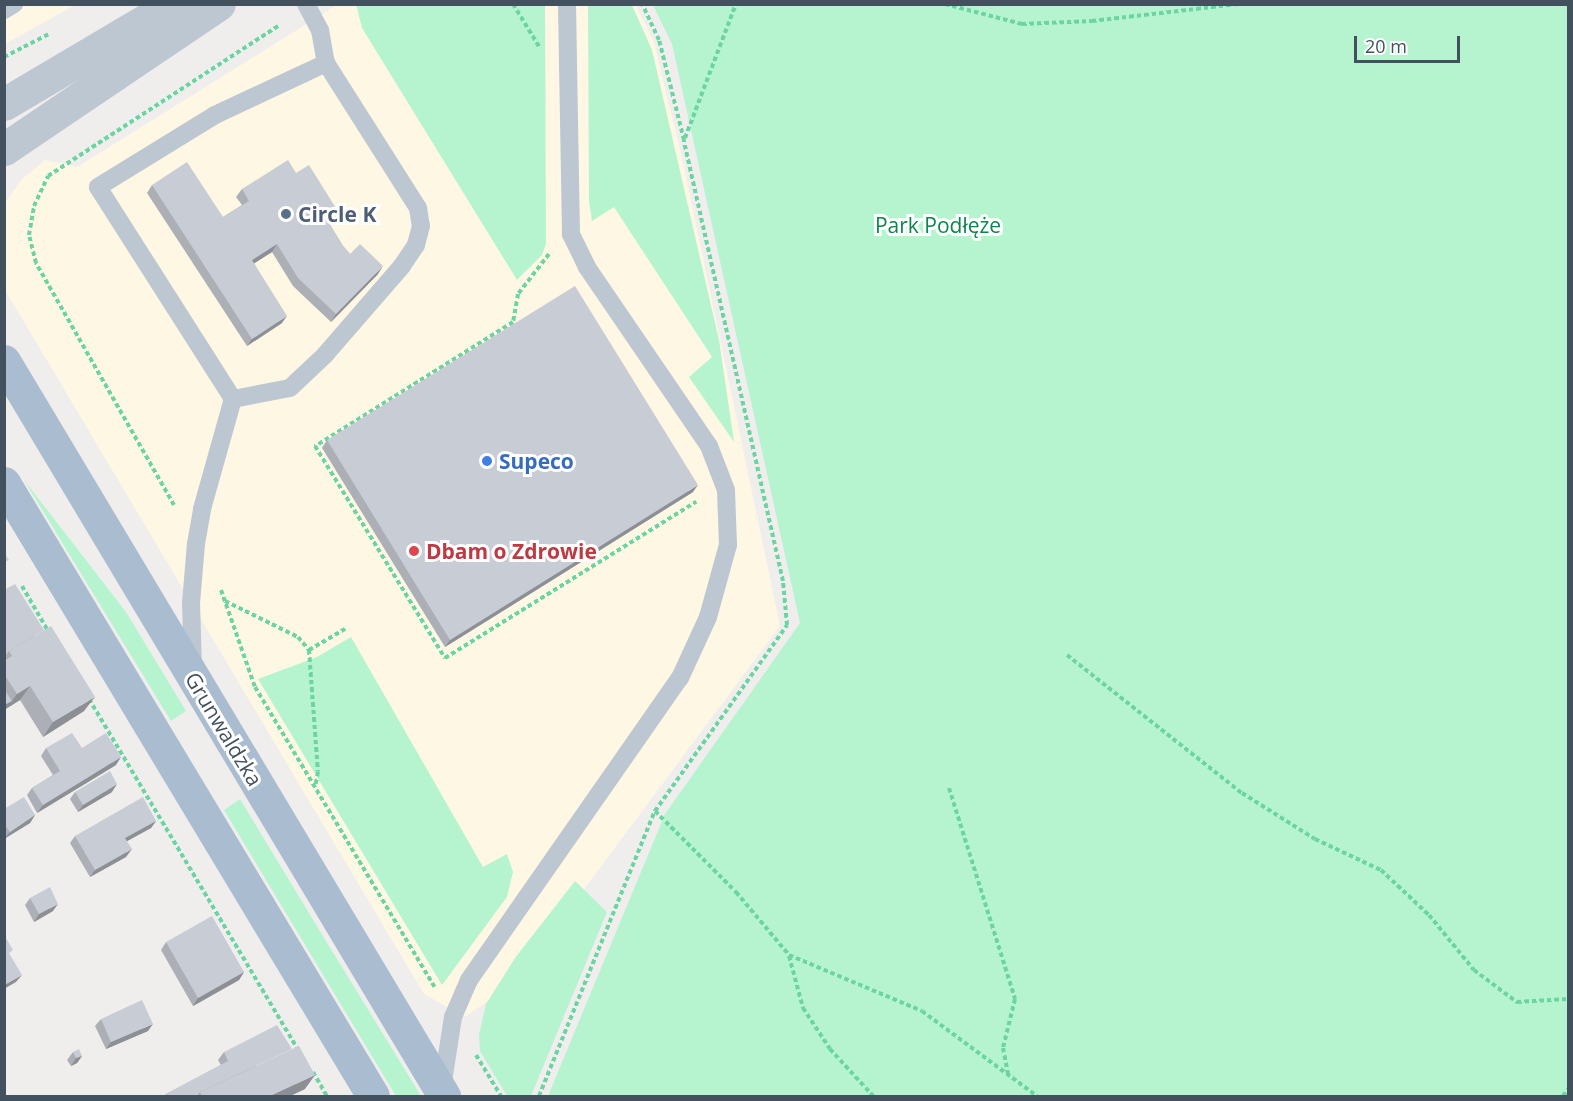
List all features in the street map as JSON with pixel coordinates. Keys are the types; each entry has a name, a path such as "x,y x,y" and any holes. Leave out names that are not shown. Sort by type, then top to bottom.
{"main road":[{"name":"Grunwaldzka","path":"4,361 443,1095"},
{"path":"4,483 373,1096"}],"street":[{"path":"4,104 173,4"},
{"path":"4,173 14,144 219,4"}],"lane":[{"path":"4,10 14,4"},
{"path":"233,399 290,388 402,266 416,245 422,226 418,208 326,63 320,30 306,4"},
{"path":"443,1095 453,1017 469,980 680,678 708,617 728,544 726,490 709,446 587,267 571,234 567,4"},
{"path":"194,677 191,603 196,544 202,509 233,399 98,187 215,115 326,63"}],"path":[{"path":"513,4 541,51"},
{"path":"539,1096 655,811 787,625 783,582 684,140 659,40 642,4"},
{"path":"684,140 736,4"},
{"path":"945,4 1022,24 1092,21 1240,4"},
{"path":"180,516 36,263 29,235 34,206 48,176 278,26"},
{"path":"4,57 34,42"},
{"path":"550,249 536,274 518,294 513,322 315,446 445,658 696,502"},
{"path":"16,576 51,636"},
{"path":"218,583 255,687 438,992"},
{"path":"225,601 298,637 309,650 318,772 315,788"},
{"path":"309,650 345,629"},
{"path":"1066,655 1242,794 1315,839 1381,870 1429,915 1474,970 1516,1002 1569,999"},
{"path":"86,694 303,1056"},
{"path":"949,788 1015,999 1003,1048 1008,1075"},
{"path":"655,811 736,892 789,955 803,1008 830,1049 873,1096"},
{"path":"789,955 922,1011 1037,1096"},
{"path":"473,1049 501,1096"},
{"path":"309,1066 327,1096"},
{"path":"1563,1096 1569,1089"}],"shaded area":[{"path":"5,5 75,5 5,44"},
{"path":"337,5 636,5 654,42 683,162 780,626 515,982 465,1017 424,994 5,290 4,204 22,179 45,160 77,167"}],"green space":[{"path":"356,4 545,5 546,244 542,255 517,280 362,28"},
{"path":"588,5 632,5 652,50 719,340 734,442 689,377 712,357 614,207 592,221 589,201"},
{"name":"Park Podłęże","path":"653,5 1568,5 1568,1096 548,1096 665,814 800,623 672,44"},
{"path":"24,480 126,612 186,711 171,721"},
{"path":"351,637 483,867 507,854 513,872 507,897 442,985 258,679 317,657"},
{"path":"240,799 421,1096 396,1096 224,810"},
{"path":"575,881 607,912 531,1096 507,1096 480,1051 479,1035 486,1004 515,958"}],"building":[{"path":"288,160 296,173 309,165 339,213 327,220 350,254 360,244 383,266 336,314 298,278 277,244 252,260 287,316 252,339 152,185 187,162 223,217 249,201 242,189"},
{"path":"575,286 698,485 450,640 327,440"},
{"path":"15,584 44,630 9,651 4,658 4,590"},
{"path":"51,626 95,697 53,722 30,686 17,694 4,674 4,661 12,656 9,651"},
{"path":"4,689 12,701 4,705"},
{"path":"72,733 82,748 106,733 121,757 43,805 32,788 60,771 46,748"},
{"path":"110,771 117,784 83,805 75,792"},
{"path":"24,797 35,815 10,832 4,824 4,809"},
{"path":"143,797 156,821 125,838 132,849 95,870 75,836"},
{"path":"50,887 58,904 39,914 30,898"},
{"path":"212,916 244,972 198,998 166,942"},
{"path":"4,938 13,950 9,953 22,975 4,985"},
{"path":"142,1000 153,1024 111,1042 101,1019"},
{"path":"277,1025 292,1049 200,1092 197,1096 167,1096 166,1094 228,1061 224,1052"},
{"path":"299,1046 315,1075 270,1096 202,1096 200,1092"},
{"path":"79,1049 82,1056 76,1058 73,1052"}],"place":[{"name":"Circle K","path":"286,214"},
{"name":"Supeco","path":"487,461"},
{"name":"Dbam o Zdrowie","path":"414,551"}]}
